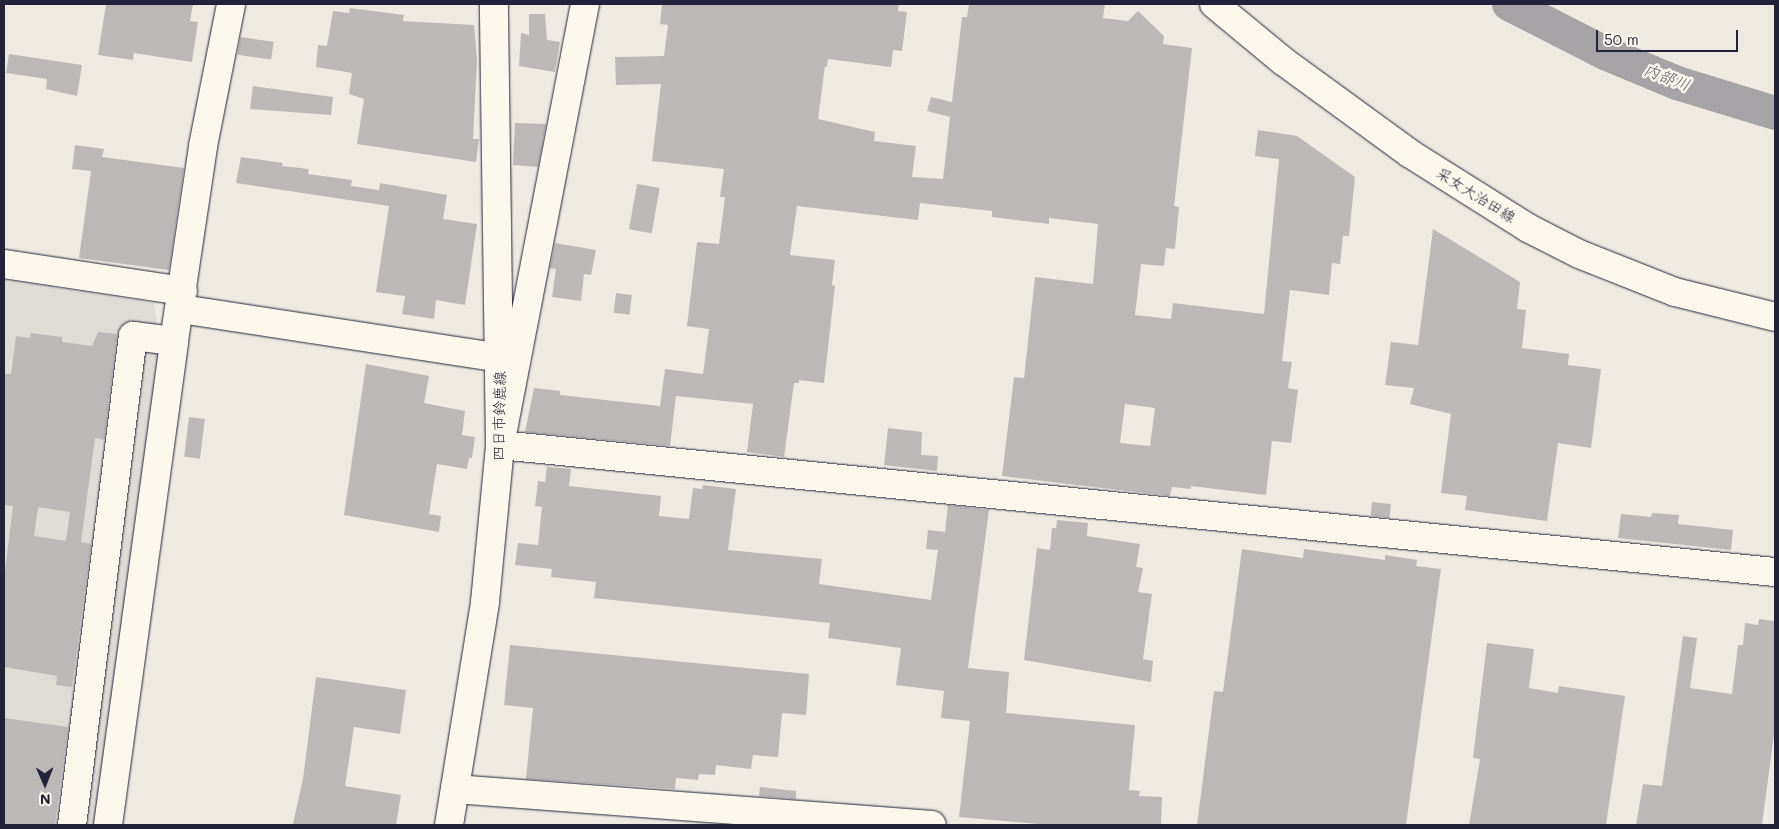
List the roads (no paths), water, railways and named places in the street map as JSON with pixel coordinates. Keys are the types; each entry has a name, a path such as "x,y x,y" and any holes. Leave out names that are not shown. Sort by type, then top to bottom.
{"street":[{"path":"108,825 174,342 182,300 203,146 231,4"},
{"name":"四日市鈴鹿線","path":"449,825 485,602 500,446 494,4"},
{"path":"585,4 500,446 1775,572"},
{"name":"采女大治田線","path":"1214,4 1291,67 1385,136 1528,228 1579,254 1675,292 1775,317"},
{"path":"4,264 182,300 500,358"},
{"path":"72,825 133,336 174,342"},
{"path":"455,788 932,825"}],"waterway":[{"name":"内部川","path":"1509,4 1605,53 1677,83 1775,113"}]}
